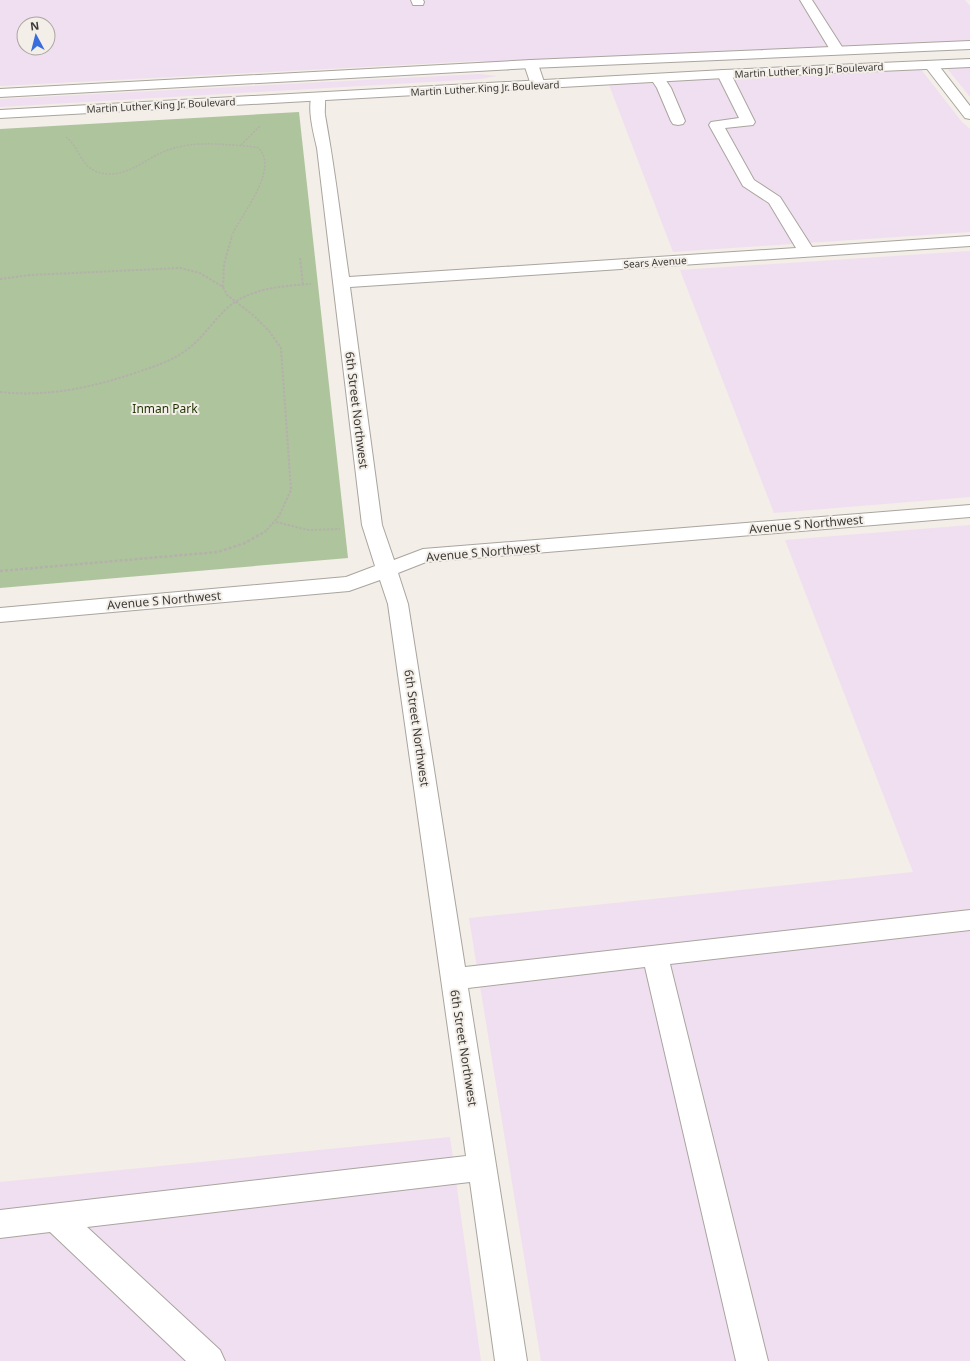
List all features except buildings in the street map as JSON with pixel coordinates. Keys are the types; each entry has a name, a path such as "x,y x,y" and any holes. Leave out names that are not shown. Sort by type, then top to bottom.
{"street":[{"path":"806,0 837,50"},
{"name":"Martin Luther King Jr. Boulevard","path":"0,92 532,64 970,45"},
{"name":"Martin Luther King Jr. Boulevard","path":"0,114 658,79 724,74 970,63"},
{"path":"532,64 538,85"},
{"path":"932,64 970,115"},
{"path":"724,74 748,122 716,125 748,183 774,200 807,252"},
{"path":"658,79 664,88 678,121"},
{"name":"6th Street Northwest","path":"318,97 317,108 324,148 372,526 398,604 511,1361"},
{"name":"Sears Avenue","path":"341,283 970,241"},
{"name":"Avenue S Northwest","path":"0,615 348,584 423,556 970,511"},
{"path":"454,979 970,920"},
{"path":"655,955 752,1361"},
{"path":"0,1224 482,1168"},
{"path":"54,1217 209,1361"}],"path":[{"path":"241,146 264,123"},
{"path":"61,135 68,138 76,145 85,161 93,171 108,173 134,169 167,150 185,146 204,144 257,147 261,150 264,156 262,182 235,228 224,260 222,275 223,287"},
{"path":"300,258 302,285"},
{"path":"0,279 30,275 180,268 200,273 223,287 228,295 253,315 269,331 281,348 291,490 286,506 269,530 251,541 218,552 0,572"},
{"path":"0,392 11,394 42,393 72,390 106,382 154,366 184,352 199,341 226,309 240,299 262,290 302,285 341,283"},
{"path":"276,522 297,529 316,531 340,529"}],"shaded area":[{"path":"0,0 965,0 970,6 970,48 538,67 477,61 0,86"},
{"path":"970,61 970,97 942,62"},
{"path":"916,63 962,122 970,129 970,232 673,252 606,77"},
{"path":"479,74 497,76 480,79 0,107 0,99"},
{"path":"970,251 970,497 774,513 680,270"},
{"path":"970,525 970,1361 541,1361 469,918 913,872 785,540"},
{"path":"450,1137 481,1361 0,1361 0,1182"}],"green space":[{"name":"Inman Park","path":"299,112 348,558 0,588 0,129"}]}
